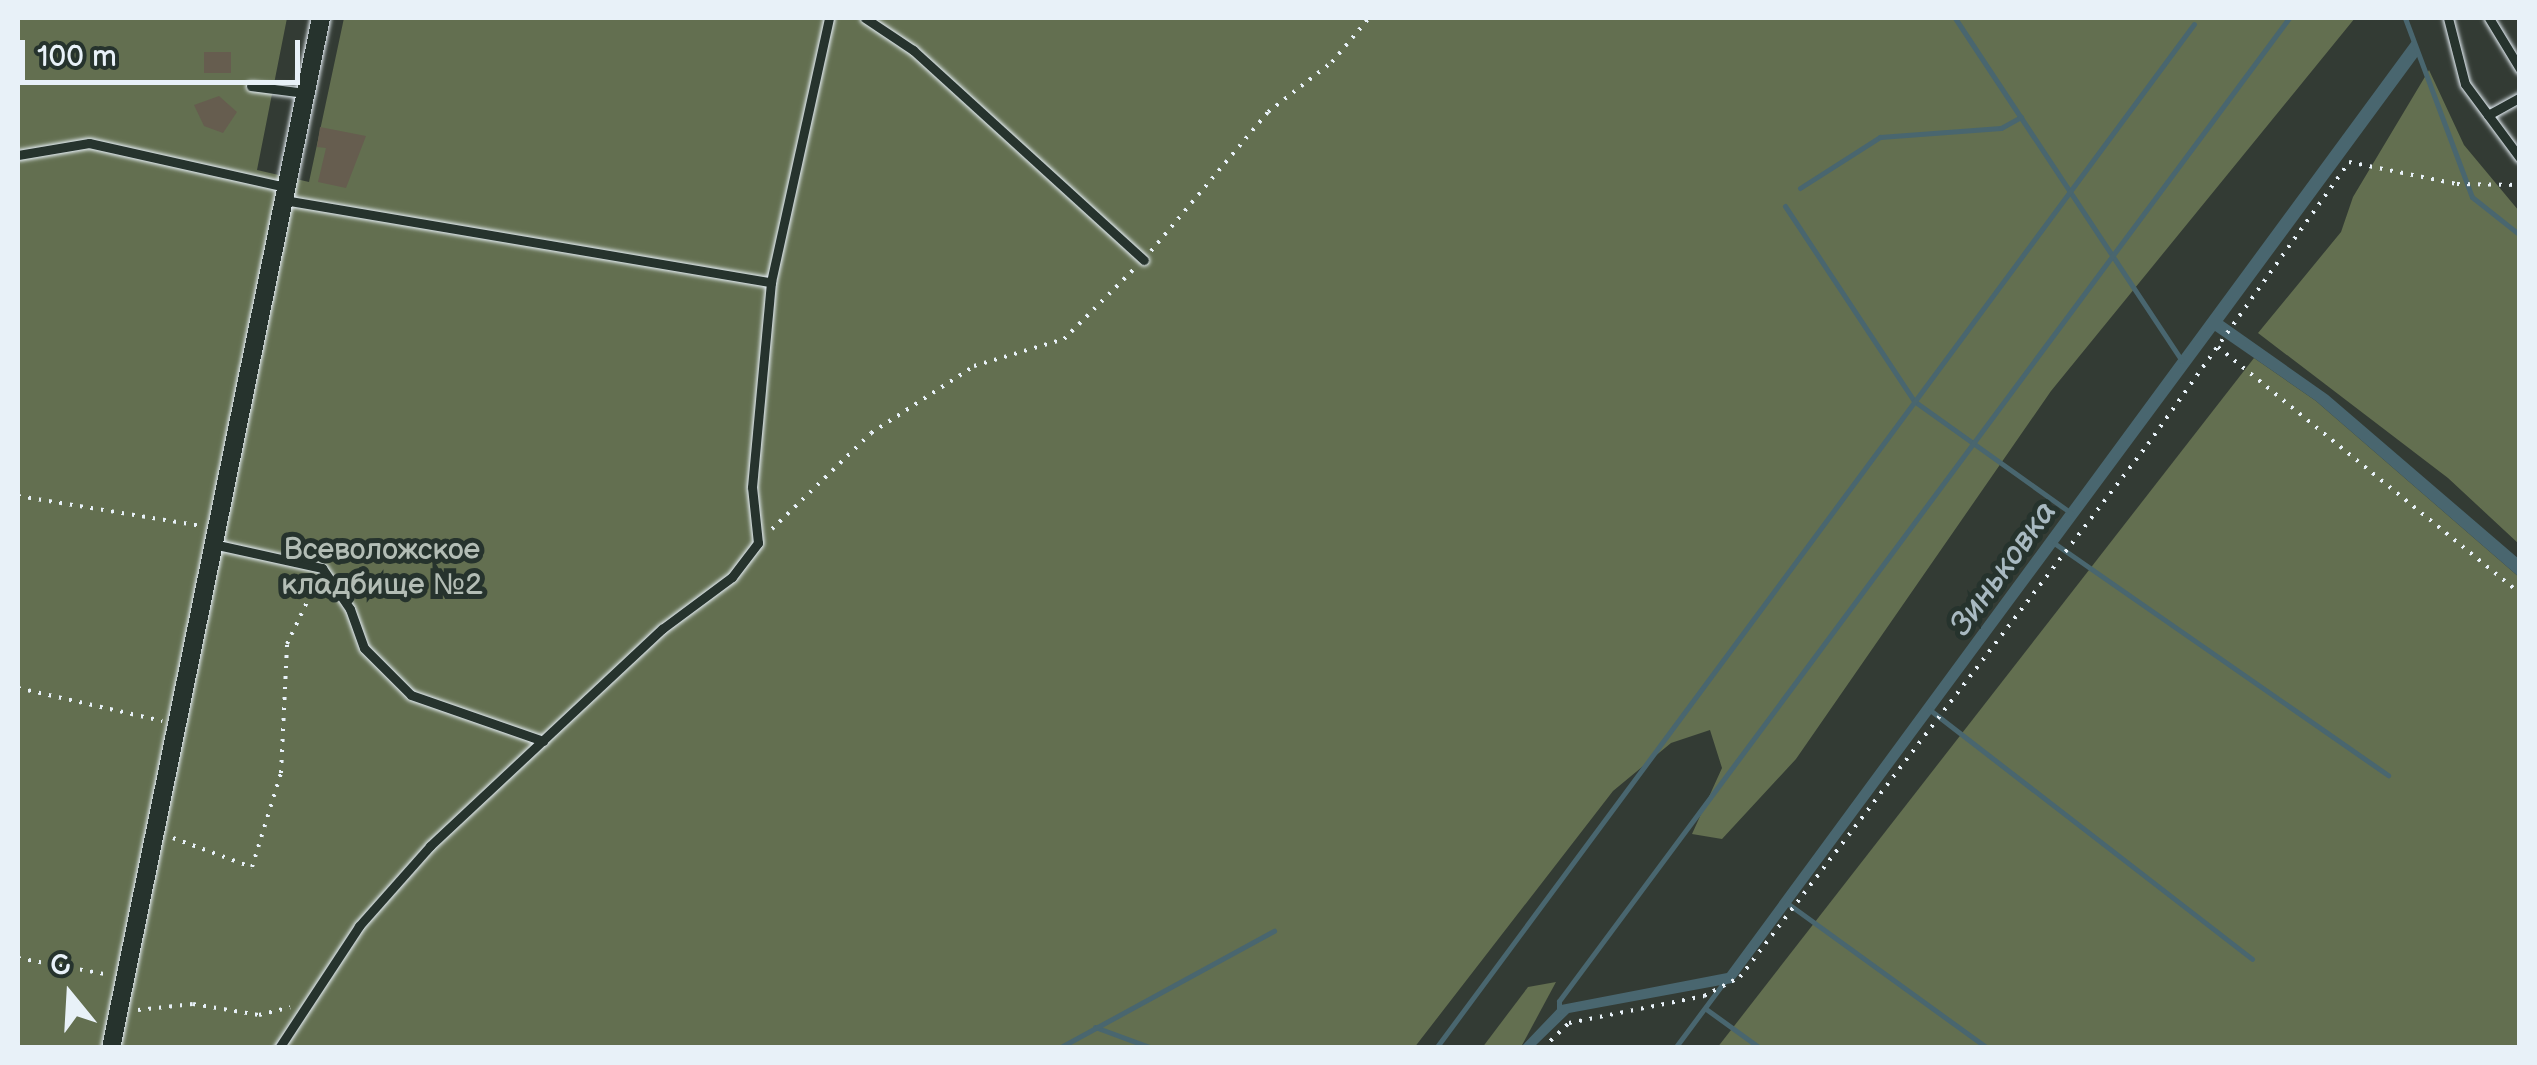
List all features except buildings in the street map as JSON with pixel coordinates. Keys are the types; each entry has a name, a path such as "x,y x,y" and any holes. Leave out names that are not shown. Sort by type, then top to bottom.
{"street":[{"path":"110,1048 320,18"}],"lane":[{"path":"279,1048 301,1005 430,846 662,629 732,577 758,542 752,487 771,282 829,18"},
{"path":"865,18 913,50 1144,260"},
{"path":"2448,18 2466,84 2520,158"},
{"path":"2489,18 2520,70"},
{"path":"251,86 305,93"},
{"path":"2488,115 2520,97"},
{"path":"18,155 89,144 285,193 771,282"},
{"path":"215,536 322,568 350,609 364,648 412,695 543,741"}],"path":[{"path":"758,542 871,433 974,366 1064,339 1144,260 1268,112 1332,62 1369,18"},
{"path":"1543,1048 1569,1023 1704,996 1740,978 2223,340 2349,162 2458,184 2520,185"},
{"path":"2218,346 2520,593"},
{"path":"18,496 215,536"},
{"path":"154,832 252,867 281,773 287,644 322,568"},
{"path":"18,688 176,724"},
{"path":"18,958 125,978"},
{"path":"119,1008 163,1012 193,1004 260,1015 301,1005"}],"green space":[{"name":"Всеволожское кладбище №2","path":"18,18 287,18 257,170 309,182 344,18 2355,18 2051,391 1796,759 1722,839 1692,834 1722,768 1710,730 1671,743 1613,791 1414,1048 18,1047"},
{"path":"2429,70 2464,145 2519,211 2519,544 2448,478 2258,333 2341,232 2353,197"},
{"path":"2254,358 2316,401 2519,577 2519,1047 1717,1048"},
{"path":"1556,982 1521,1047 1482,1048 1528,987"}],"water":[{"path":"2412,41 2418,56 2223,321 2328,395 2519,559 2519,577 2316,401 2215,331 1732,983 1569,1013 1534,1047 1521,1047 1561,1005 1727,973"}],"waterway":[{"path":"1955,18 2182,361"},
{"path":"1559,1011 1559,1001 2289,18"},
{"path":"2405,18 2472,197 2520,235"},
{"path":"1436,1048 2194,24"},
{"path":"1800,188 1880,137 2001,128 2021,117"},
{"name":"Зиньковка","path":"1785,206 1914,401 2071,513"},
{"name":"Зиньковка","path":"2054,543 2388,775"},
{"path":"1930,710 2252,959"},
{"path":"1787,903 1987,1048"},
{"path":"1059,1048 1274,931"},
{"path":"1675,1048 1724,982"},
{"path":"1706,1009 1760,1048"},
{"path":"1095,1027 1152,1048"}]}
